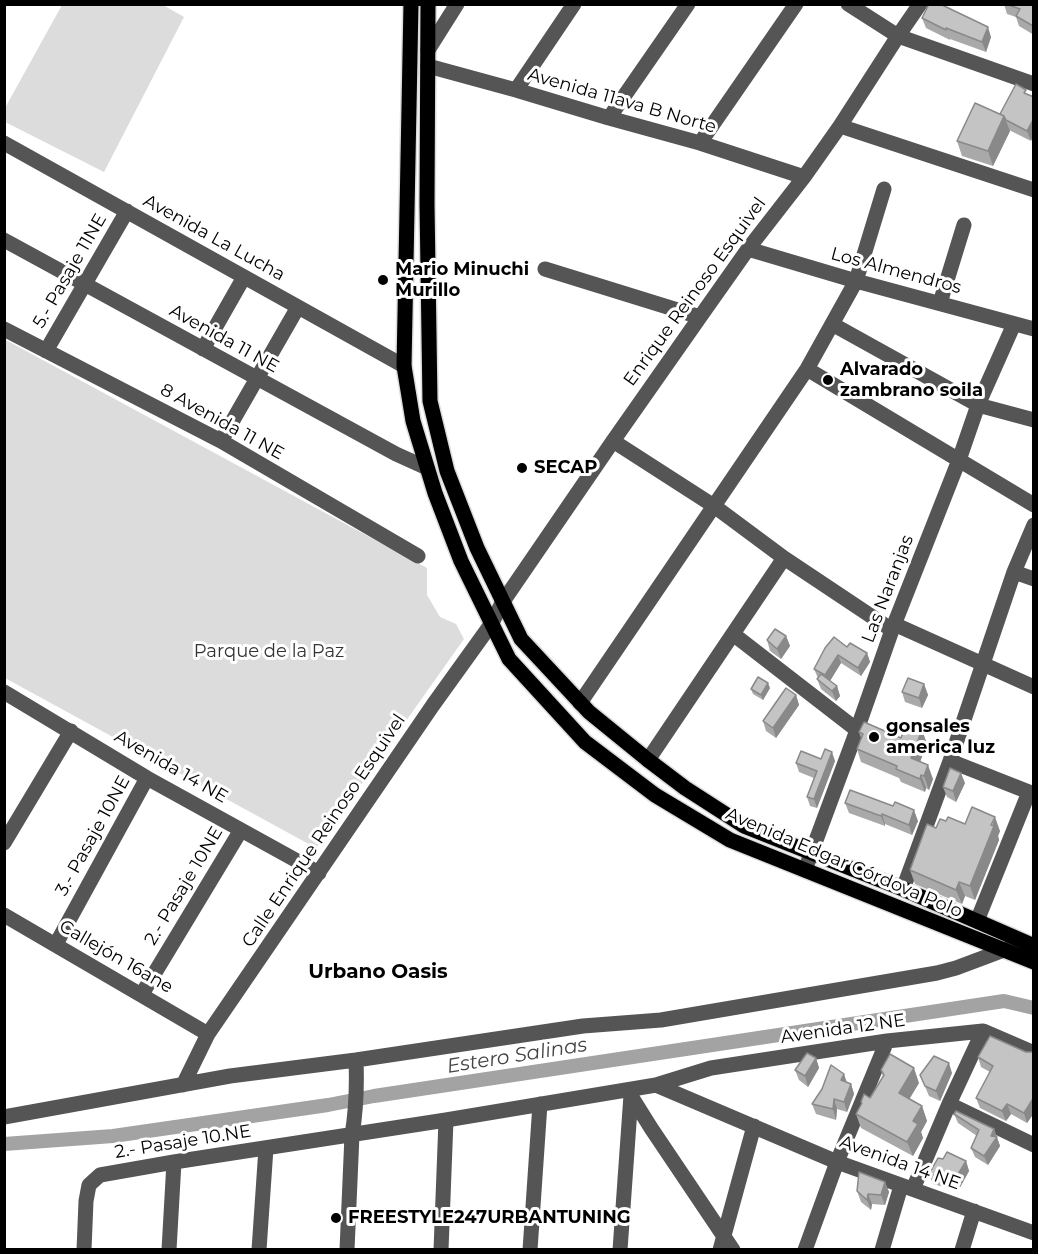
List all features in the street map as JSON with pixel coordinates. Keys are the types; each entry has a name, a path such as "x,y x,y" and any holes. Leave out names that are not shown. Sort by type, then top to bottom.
{"main road":[{"name":"Avenida Edgar Córdova Polo","path":"411,4 404,366 413,421 427,468 461,561 509,659 585,742 655,795 730,840 1034,962"},
{"name":"Avenida Edgar Córdova Polo","path":"428,4 427,204 430,401 447,471 477,548 521,639 580,703 685,788 744,826 903,889 1029,944"}],"street":[{"path":"428,50 457,4"},
{"path":"516,90 574,4"},
{"path":"609,118 688,4"},
{"path":"700,143 796,4"},
{"path":"848,4 898,36 1034,84"},
{"name":"Enrique Reinoso Esquivel","path":"502,603 748,249 840,126 920,4"},
{"name":"Avenida 11ava B Norte","path":"428,66 700,143 804,177"},
{"path":"840,126 1034,189"},
{"name":"Avenida La Lucha","path":"4,143 404,366"},
{"path":"580,703 807,369 855,281 884,189"},
{"name":"5.- Pasaje 11NE","path":"46,351 127,211"},
{"path":"940,303 964,225"},
{"name":"Avenida 11 NE","path":"4,240 396,454 427,468"},
{"name":"Los Almendros","path":"748,249 1014,324 1032,324"},
{"path":"545,269 700,317"},
{"path":"203,349 244,277"},
{"path":"221,441 298,307"},
{"path":"832,324 978,405 1034,420"},
{"name":"Las Naranjas","path":"805,870 893,627 959,460 978,405 1014,324"},
{"name":"8 Avenida 11 NE","path":"4,329 221,441 418,556"},
{"path":"807,369 1034,505"},
{"path":"613,441 714,506 784,558 893,627 1034,687"},
{"path":"903,889 950,761 1014,572 1034,525"},
{"path":"648,760 784,558"},
{"path":"1014,572 1034,579"},
{"name":"Calle Enrique Reinoso Esquivel","path":"183,1085 208,1034 492,622 502,603"},
{"path":"734,634 857,730"},
{"name":"Avenida 14 NE","path":"4,692 147,778 319,873"},
{"path":"4,843 71,731"},
{"path":"950,761 1031,793 977,921"},
{"name":"3.- Pasaje 10NE","path":"56,944 147,778"},
{"name":"2.- Pasaje 10NE","path":"142,994 241,830"},
{"name":"Callejón 16ane","path":"4,915 208,1034"},
{"path":"4,1117 230,1076 356,1060 583,1026 673,1018 937,973 1029,944"},
{"path":"882,1250 907,1187 983,1031"},
{"name":"Avenida 12 NE","path":"540,1104 631,1092 711,1068 887,1041 983,1031 1034,1053"},
{"path":"805,1250 837,1162 887,1041"},
{"path":"347,1250 357,1078 356,1060"},
{"name":"Avenida 14 NE","path":"656,1085 837,1162 1034,1233"},
{"path":"631,1092 721,1242 733,1250"},
{"path":"620,1250 631,1092"},
{"path":"353,1128 446,1120 540,1104 530,1250"},
{"path":"949,1104 1034,1145"},
{"path":"441,1250 446,1120"},
{"path":"721,1242 754,1126"},
{"name":"2.- Pasaje 10.NE","path":"84,1250 89,1185 100,1175 266,1148 353,1128"},
{"path":"259,1250 266,1148"},
{"path":"169,1250 174,1162"},
{"path":"962,1250 974,1212"}],"green space":[{"path":"62,5 163,5 184,17 104,172 5,122 5,108"},
{"name":"Parque de la Paz","path":"4,339 427,568 427,595 440,617 456,624 464,639 316,848 5,678"}],"building":[{"path":"929,4 940,4 988,27 982,42 946,28 946,30 922,18"},
{"path":"1006,4 1034,4 1033,26 1016,16 1020,9"},
{"path":"1016,84 1026,90 1024,93 1034,97 1034,118 1027,131 1006,120 1000,114"},
{"path":"975,103 1004,116 988,151 957,141"},
{"path":"775,629 786,636 777,649 767,640"},
{"path":"834,637 847,647 850,643 867,653 858,668 838,655 825,675 814,669 825,648"},
{"path":"821,674 837,686 832,691 817,679"},
{"path":"758,677 768,683 761,695 751,689"},
{"path":"908,678 924,684 919,698 902,692"},
{"path":"786,688 796,695 773,728 763,721"},
{"path":"864,722 901,738 906,724 922,730 911,758 928,765 924,776 921,775 920,779 896,769 897,766 857,749 863,734 859,732"},
{"path":"825,749 832,752 814,799 807,797 817,771 796,763 801,751 821,759"},
{"path":"950,768 961,773 953,791 943,787"},
{"path":"850,790 893,806 895,802 914,810 909,825 845,803"},
{"path":"972,807 995,817 991,825 994,826 970,886 959,882 956,890 910,870 927,824 936,828 940,819 946,821 948,817 965,824"},
{"path":"990,1036 1026,1052 1034,1052 1034,1097 1024,1113 1007,1104 1002,1111 976,1098 993,1066 978,1057"},
{"path":"807,1053 816,1058 805,1076 795,1070"},
{"path":"890,1054 914,1068 899,1093 922,1106 913,1121 918,1124 907,1142 856,1114 864,1094 870,1098 884,1075 881,1070"},
{"path":"934,1056 949,1063 936,1091 925,1086 920,1075"},
{"path":"831,1065 844,1074 841,1080 851,1084 844,1102 834,1099 833,1109 812,1104 822,1089"},
{"path":"956,1111 994,1129 991,1136 997,1137 984,1156 971,1148 979,1130 954,1114"},
{"path":"947,1152 966,1161 954,1181 929,1174 938,1158 943,1159"},
{"path":"859,1172 885,1182 881,1195 868,1194 867,1200 857,1191"}],"waterway":[{"name":"Estero Salinas","path":"4,1144 113,1136 1004,1001 1034,1008"}],"place":[{"name":"Mario Minuchi Murillo","path":"383,280"},
{"name":"Alvarado zambrano soila","path":"828,380"},
{"name":"SECAP","path":"522,468"},
{"name":"gonsales america luz","path":"874,737"},
{"name":"FREESTYLE247URBANTUNING","path":"336,1218"}],"district":[{"name":"Urbano Oasis","path":"378,972"}]}
